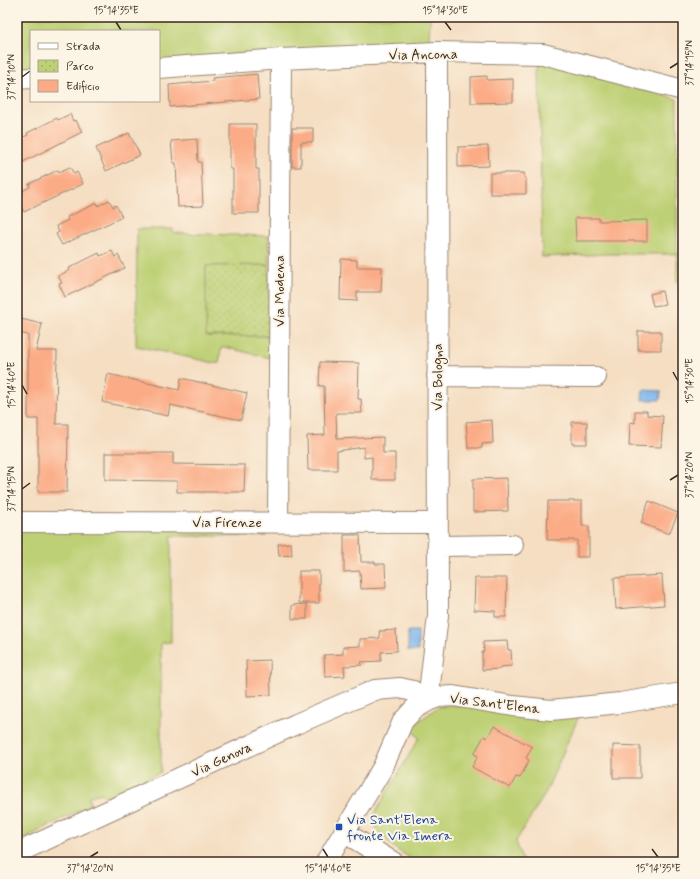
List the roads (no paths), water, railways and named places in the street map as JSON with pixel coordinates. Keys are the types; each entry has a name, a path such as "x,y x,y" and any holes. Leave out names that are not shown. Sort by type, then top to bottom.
{"street":[{"name":"Via Ancona","path":"160,68 281,59 437,52 543,54 683,90"},
{"name":"Via Bologna","path":"428,701 438,616 439,546 437,524 437,52"},
{"name":"Via Modena","path":"278,523 281,59"},
{"path":"17,79 30,78"},
{"path":"437,376 596,376"},
{"name":"Via Firenze","path":"17,522 437,524"},
{"path":"439,546 513,545"},
{"name":"Via Genova","path":"17,853 296,724 375,690 400,688 413,691 428,701"},
{"name":"Via Sant'Elena","path":"326,862 383,767 403,721 414,709 428,701 438,697 453,696 513,706 551,710 620,703 683,693"},
{"path":"344,833 393,862"}],"water":[{"path":"643,390 661,391 660,400 642,400"},
{"path":"408,631 418,631 418,651 408,651"}],"place":[{"name":"Via Sant'Elena fronte Via Imera","path":"339,827"}]}
